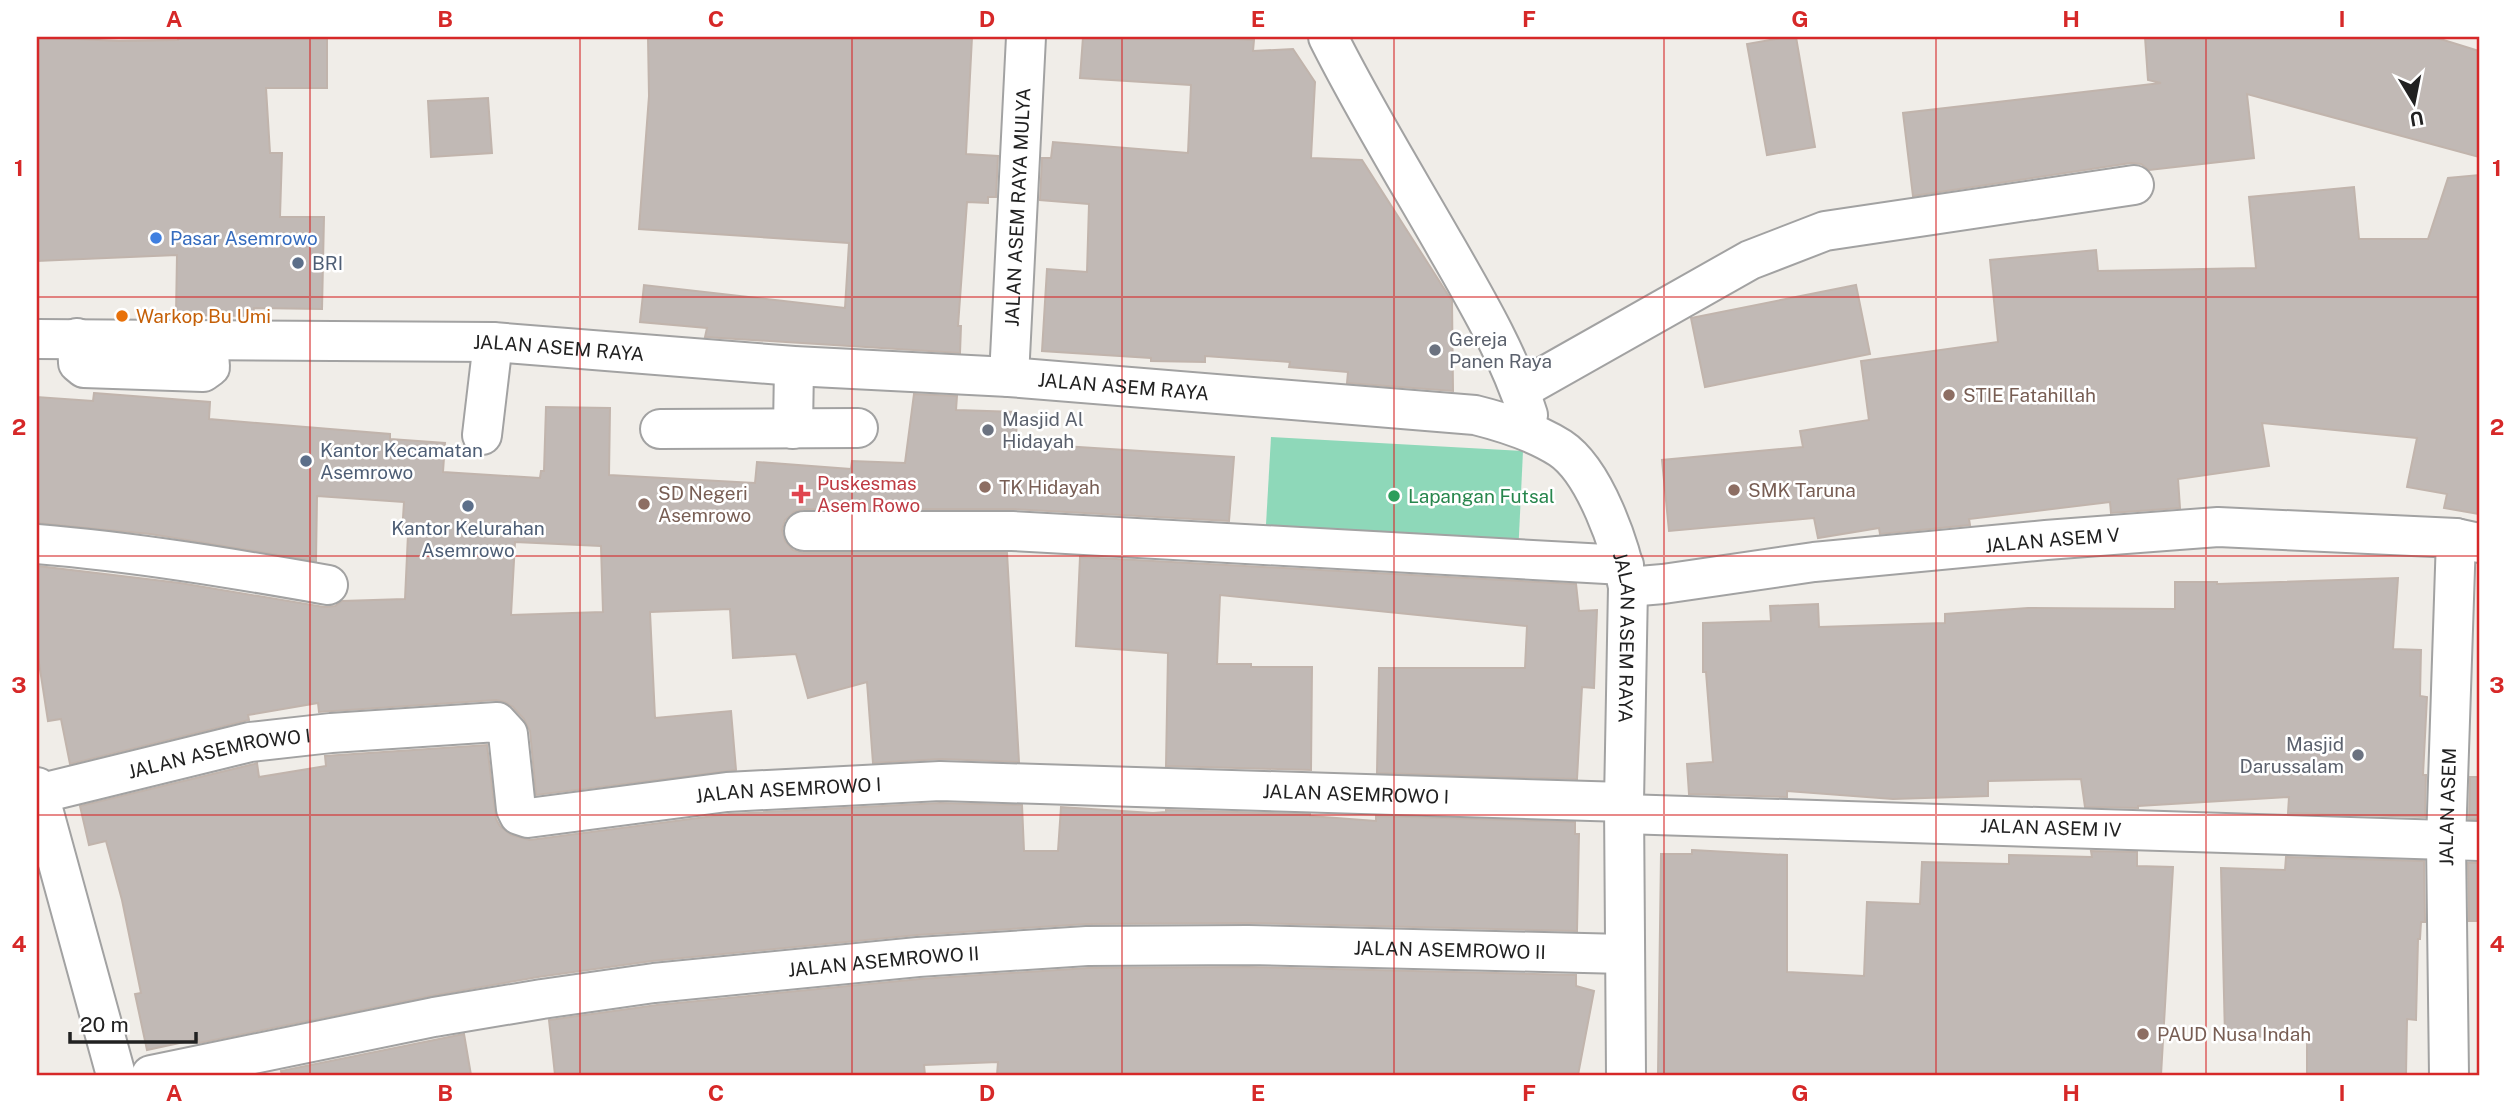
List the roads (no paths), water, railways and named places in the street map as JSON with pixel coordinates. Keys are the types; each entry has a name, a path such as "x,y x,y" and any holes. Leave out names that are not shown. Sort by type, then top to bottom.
{"street":[{"name":"JALAN ASEM RAYA MULYA","path":"1009,377 1026,37"},
{"path":"1328,37 1485,314 1520,390 1535,437"},
{"path":"1520,390 1749,260 1825,231 2134,185"},
{"name":"JALAN ASEM RAYA","path":"37,339 493,342 794,366 1009,377 1475,415 1504,422 1561,448 1581,466 1605,512 1626,576 1626,1075"},
{"path":"482,435 493,342"},
{"path":"793,429 794,366"},
{"path":"660,429 858,428"},
{"name":"JALAN ASEM V","path":"804,531 1012,531 1626,576 1663,584 1814,562 2218,527 2468,541"},
{"name":"JALAN ASEM","path":"2449,1075 2463,842 2468,541"},
{"path":"37,544 188,561 328,585"},
{"name":"JALAN ASEMROWO I","path":"37,791 250,742 331,733 497,722 508,734 516,809 519,815 528,818 727,792 940,782 1624,808"},
{"path":"37,791 116,1075"},
{"name":"JALAN ASEM IV","path":"1624,808 2463,842"},
{"name":"JALAN ASEMROWO II","path":"151,1075 420,1020 542,999 653,983 918,957 1087,946 1262,946 1624,954"}],"place":[{"name":"Pasar Asemrowo","path":"156,238"},
{"name":"BRI","path":"298,263"},
{"name":"Warkop Bu Umi","path":"122,316"},
{"name":"Gereja Panen Raya","path":"1435,350"},
{"name":"STIE Fatahillah","path":"1949,395"},
{"name":"Masjid Al Hidayah","path":"988,430"},
{"name":"Kantor Kecamatan Asemrowo","path":"306,461"},
{"name":"TK Hidayah","path":"985,487"},
{"name":"SMK Taruna","path":"1734,490"},
{"name":"Puskesmas Asem Rowo","path":"801,494"},
{"name":"Lapangan Futsal","path":"1394,496"},
{"name":"SD Negeri Asemrowo","path":"644,504"},
{"name":"Kantor Kelurahan Asemrowo","path":"468,506"},
{"name":"Masjid Darussalam","path":"2358,755"},
{"name":"PAUD Nusa Indah","path":"2143,1034"}]}
